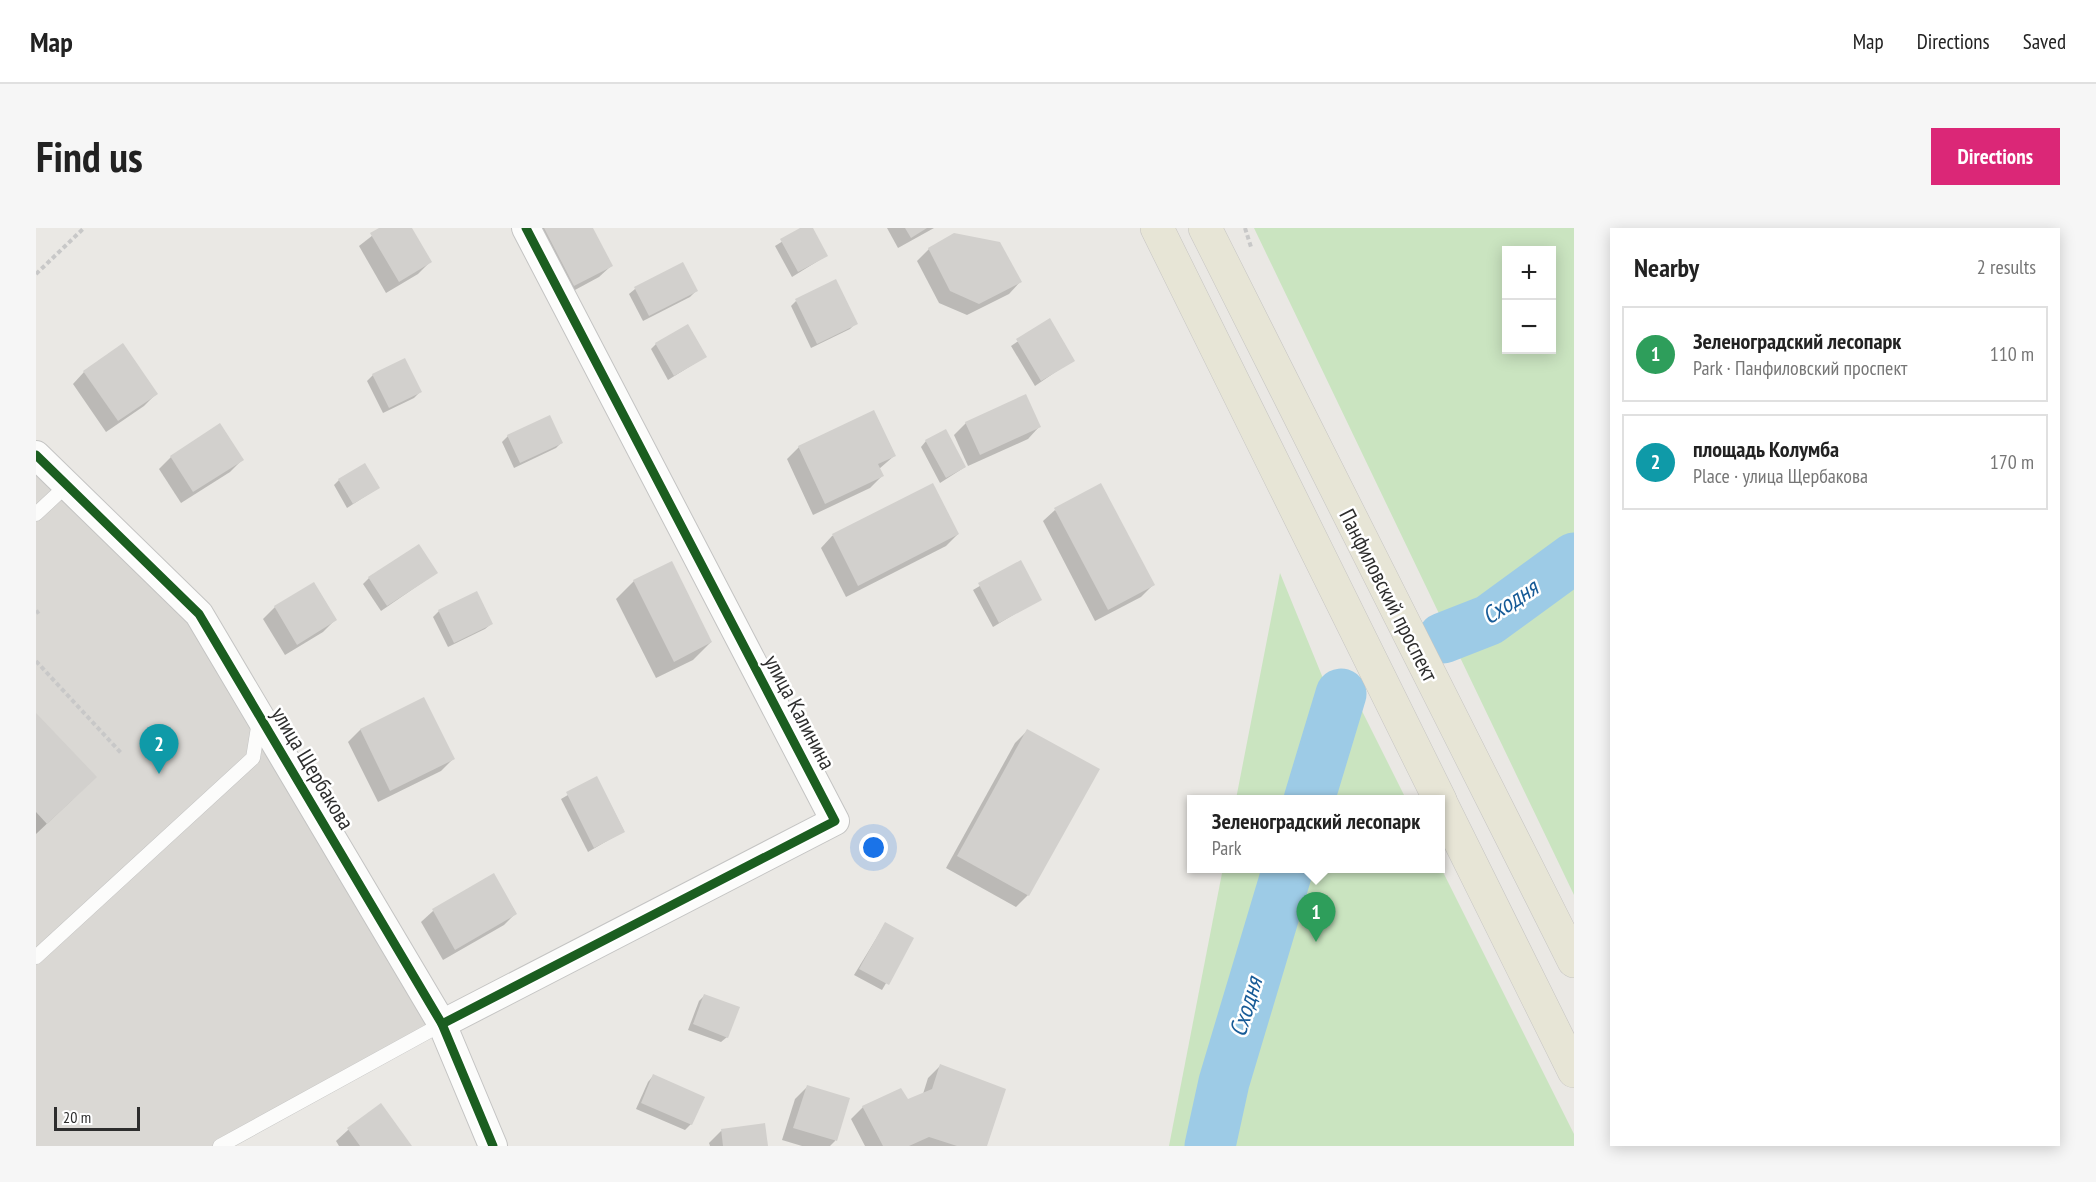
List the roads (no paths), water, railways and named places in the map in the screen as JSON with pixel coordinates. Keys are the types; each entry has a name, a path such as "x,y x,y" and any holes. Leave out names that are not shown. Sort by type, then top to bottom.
{"main road":[{"name":"Панфиловский проспект","path":"1157,228 1438,795"},
{"name":"Панфиловский проспект","path":"1205,228 1574,961"},
{"name":"Панфиловский проспект","path":"1445,810 1574,1071"}],"street":[{"name":"улица Калинина","path":"442,1024 835,821 525,228"},
{"name":"улица Щербакова","path":"36,455 199,614 442,1024 493,1146"}],"lane":[{"path":"36,514 66,486"},
{"path":"36,957 253,758 259,716"},
{"path":"220,1146 442,1024"}],"waterway":[{"name":"Сходня","path":"1443,638 1489,620 1574,558"},
{"name":"Сходня","path":"1311,795 1341,694"},
{"name":"Сходня","path":"1210,1146 1224,1082 1287,873"}],"place":[{"name":"площадь Колумба","path":"159,774"},
{"name":"Зеленоградский лесопарк","path":"1316,942"}]}
